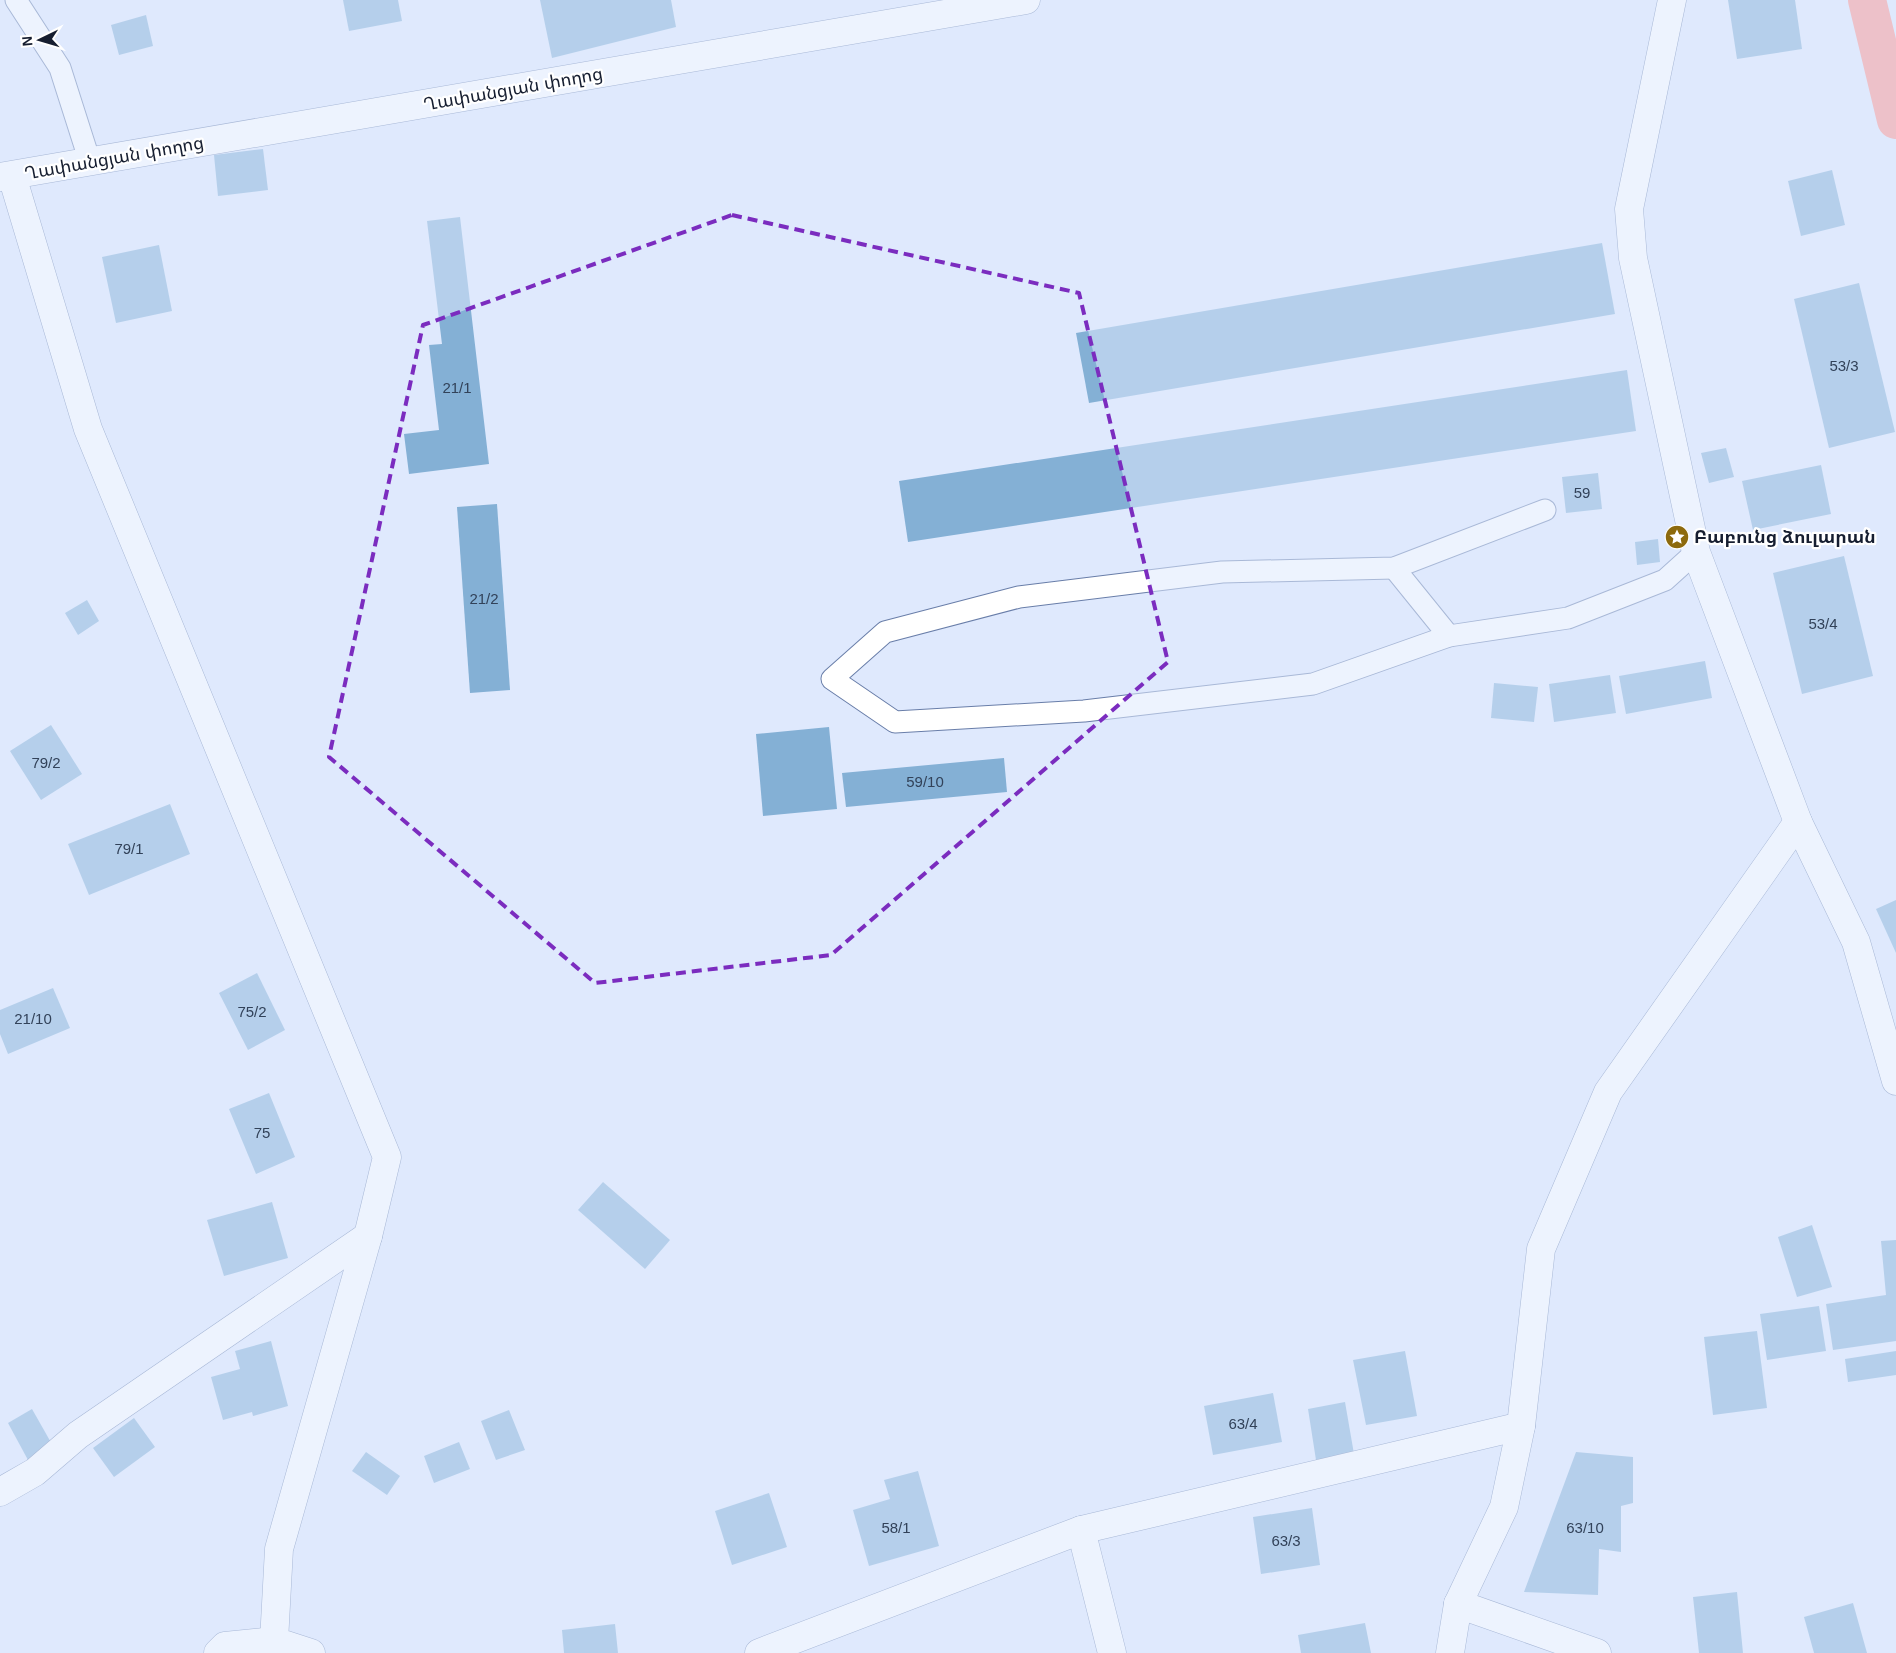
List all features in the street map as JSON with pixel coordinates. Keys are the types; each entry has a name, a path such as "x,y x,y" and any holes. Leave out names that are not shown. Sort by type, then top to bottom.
{"street":[{"name":"Ղափանցյան փողոց","path":"6,176 1026,0"},
{"path":"1672,0 1629,209 1633,258 1696,552 1798,822 1856,942 1896,1081"},
{"path":"6,176 88,429 387,1157 368,1236 279,1549 274,1641"},
{"path":"1450,1653 1458,1604 1504,1507 1521,1426 1541,1249 1608,1092 1798,822"},
{"path":"0,1492 35,1472 78,1435 368,1236"},
{"path":"759,1653 1081,1530 1521,1426"},
{"path":"1081,1530 1112,1653"},
{"path":"1458,1604 1597,1653"},
{"path":"218,1653 225,1646 274,1641 311,1653"}],"lane":[{"path":"16,0 60,68 90,162"},
{"path":"1546,510 1394,568 1222,572 1019,597 885,632 832,679 895,722 1084,711 1313,684 1449,636 1568,618 1666,580 1696,552"},
{"path":"1394,568 1449,636"}],"highlighted area":[{"path":"732,215 1079,293 1168,662 831,955 595,983 329,757 423,325"}],"building":[{"path":"343,0 398,0 402,21 349,31"},
{"path":"540,0 671,0 676,27 552,58"},
{"path":"1728,0 1795,0 1802,49 1737,59"},
{"path":"146,15 153,46 119,55 111,25"},
{"path":"263,149 268,190 218,196 214,155"},
{"path":"1832,170 1845,225 1801,236 1788,181"},
{"path":"460,217 489,464 409,474 404,434 439,430 429,345 442,344 427,221"},
{"path":"1602,243 1615,314 1089,403 1076,333"},
{"path":"159,245 172,311 116,323 102,257"},
{"path":"1859,283 1895,432 1829,448 1794,299"},
{"path":"1627,370 1636,431 908,542 899,481"},
{"path":"1726,448 1734,477 1709,483 1701,453"},
{"path":"1821,465 1831,514 1753,530 1742,481"},
{"path":"1598,473 1602,509 1566,513 1562,477"},
{"path":"497,504 510,690 470,693 457,507"},
{"path":"1658,539 1660,562 1637,565 1635,542"},
{"path":"1844,556 1873,676 1802,694 1773,573"},
{"path":"87,600 99,621 78,635 65,613"},
{"path":"1705,661 1712,698 1626,714 1619,676"},
{"path":"1610,675 1616,713 1554,722 1549,684"},
{"path":"1494,683 1538,687 1534,722 1491,718"},
{"path":"51,725 82,774 41,800 10,751"},
{"path":"829,727 837,809 763,816 756,734"},
{"path":"1004,758 1007,792 846,807 842,773"},
{"path":"170,804 190,854 89,895 68,844"},
{"path":"1896,900 1896,953 1876,909"},
{"path":"257,973 285,1030 248,1050 219,993"},
{"path":"53,988 70,1028 8,1054 0,1034 0,1010"},
{"path":"269,1093 295,1157 256,1174 229,1109"},
{"path":"603,1182 670,1240 645,1269 578,1210"},
{"path":"272,1202 288,1258 224,1276 207,1220"},
{"path":"1812,1225 1832,1287 1797,1297 1778,1237"},
{"path":"1896,1240 1896,1341 1833,1350 1826,1304 1886,1295 1881,1241"},
{"path":"1819,1306 1826,1351 1767,1360 1760,1314"},
{"path":"1757,1331 1767,1408 1713,1415 1704,1337"},
{"path":"271,1341 288,1406 253,1416 252,1412 223,1420 211,1377 240,1369 235,1351"},
{"path":"1405,1351 1417,1416 1366,1425 1353,1360"},
{"path":"1896,1351 1896,1375 1848,1382 1845,1359"},
{"path":"1273,1393 1282,1442 1213,1455 1204,1406"},
{"path":"1345,1402 1354,1454 1316,1460 1308,1409"},
{"path":"32,1409 53,1446 28,1460 8,1423"},
{"path":"509,1410 525,1450 496,1460 481,1421"},
{"path":"134,1418 155,1447 114,1477 93,1448"},
{"path":"459,1442 470,1469 434,1483 424,1456"},
{"path":"366,1452 400,1476 387,1495 352,1471"},
{"path":"1576,1452 1633,1457 1633,1503 1621,1506 1621,1552 1599,1549 1598,1595 1524,1592"},
{"path":"918,1471 939,1546 869,1566 853,1510 890,1499 884,1480"},
{"path":"769,1493 787,1547 732,1565 715,1511"},
{"path":"1312,1508 1320,1565 1261,1574 1253,1517"},
{"path":"1737,1592 1743,1653 1699,1653 1693,1597"},
{"path":"1853,1603 1867,1653 1814,1653 1804,1617"},
{"path":"1365,1623 1371,1653 1301,1653 1298,1635"},
{"path":"615,1624 618,1653 564,1653 562,1630"}],"waterway":[{"path":"1867,0 1896,120"}],"place":[{"name":"Բաբունց ձուլարան","path":"1677,537"}]}
